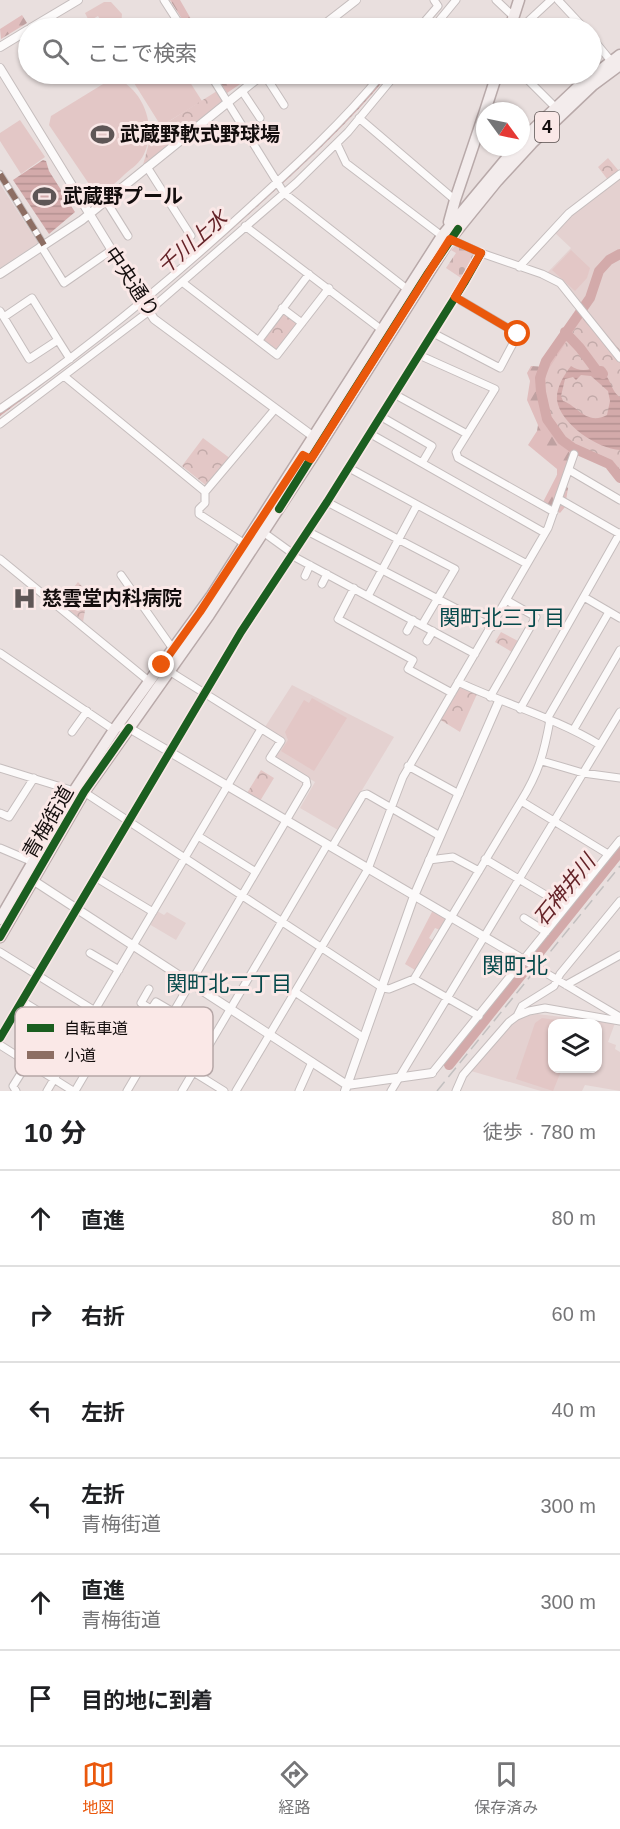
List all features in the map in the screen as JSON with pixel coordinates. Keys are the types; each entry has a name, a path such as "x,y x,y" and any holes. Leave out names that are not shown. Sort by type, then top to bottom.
{"main road":[{"path":"514,18 519,0"},
{"name":"4","path":"602,73 617,65"},
{"name":"青梅街道","path":"602,78 617,65"},
{"path":"488,102 494,84"},
{"name":"4","path":"530,133 582,84"},
{"name":"青梅街道","path":"479,195 548,126 594,84"},
{"path":"476,140 465,178 468,185 479,195"},
{"name":"青梅街道","path":"318,440 407,289 446,235 509,156"},
{"path":"446,235 454,200 469,162"},
{"name":"青梅街道","path":"2,912 29,878 33,862 79,791 129,728 209,615 263,532 307,457 446,235"},
{"name":"青梅街道","path":"0,937 29,878 114,730 307,457"}],"street":[{"path":"48,18 78,0"},
{"path":"164,0 176,18"},
{"path":"333,18 356,0"},
{"path":"428,18 438,6 434,0"},
{"path":"441,18 456,0"},
{"path":"496,0 511,18"},
{"path":"533,18 551,0"},
{"path":"558,0 575,18"},
{"path":"0,47 18,36"},
{"path":"602,49 617,65"},
{"name":"中央通り","path":"0,68 110,251 145,306 159,323 318,440"},
{"path":"216,84 280,187 407,289"},
{"path":"0,274 88,215 253,84"},
{"path":"271,84 284,105"},
{"path":"1,404 182,282 245,226 373,84"},
{"path":"0,423 64,376 280,187 337,144 388,84"},
{"path":"532,84 552,104"},
{"path":"244,94 260,118"},
{"path":"359,118 454,200"},
{"path":"337,144 346,163 446,235 481,253 560,283 620,358"},
{"path":"147,167 190,236"},
{"path":"0,174 64,283 110,251"},
{"path":"519,267 569,213 620,174"},
{"path":"108,204 128,236"},
{"path":"245,226 382,330"},
{"path":"18,1007 204,693 349,468 481,253"},
{"path":"259,340 309,274"},
{"path":"182,282 277,355 329,288"},
{"path":"432,333 500,368 518,334 455,297"},
{"path":"58,340 29,359 2,314 32,298 70,359"},
{"path":"282,308 302,323"},
{"path":"419,355 495,389 456,452 458,458 554,512"},
{"path":"64,376 205,492"},
{"path":"394,394 467,434"},
{"path":"245,544 199,514 199,509 205,503 205,492 275,409"},
{"path":"380,416 432,446 422,463"},
{"path":"369,433 545,533"},
{"path":"236,1091 368,869 408,766 492,627 545,533 574,454"},
{"path":"349,468 527,564"},
{"path":"569,470 620,500"},
{"path":"520,709 620,534 559,499"},
{"path":"327,502 455,568 422,625"},
{"path":"368,596 417,505"},
{"path":"307,531 492,627"},
{"path":"263,532 310,566 475,654"},
{"path":"0,559 150,682"},
{"path":"304,576 310,566"},
{"path":"322,584 327,574"},
{"path":"121,575 173,649"},
{"path":"354,588 338,619 413,660 408,669 452,693"},
{"path":"584,597 620,618"},
{"path":"346,1088 414,896 459,794 494,699 536,616 506,600"},
{"path":"0,768 79,791 382,988 389,989 414,979 534,782 542,761 548,719 609,612"},
{"path":"407,631 413,620"},
{"path":"427,641 433,631"},
{"path":"574,729 620,650"},
{"path":"0,653 114,730 129,728 537,967 620,1019"},
{"path":"169,671 281,741 270,758 306,780 307,785 176,1007"},
{"path":"458,682 494,699 574,729 600,745"},
{"path":"72,732 87,711"},
{"path":"391,1091 620,712"},
{"path":"96,1007 261,729"},
{"path":"542,761 583,773 620,778"},
{"path":"408,766 459,794"},
{"path":"0,813 9,817 34,778"},
{"path":"213,1039 282,922 363,795 367,794 440,836"},
{"path":"521,801 608,854"},
{"path":"198,836 256,872"},
{"path":"29,878 270,1034 346,1088 432,1073 525,961 620,840"},
{"path":"0,848 33,862"},
{"path":"429,860 453,857 478,871"},
{"path":"485,859 566,907"},
{"path":"95,877 153,912"},
{"path":"456,1091 463,1075 517,1016 522,1006 550,989 620,901"},
{"path":"524,918 546,932"},
{"path":"0,951 89,1007"},
{"path":"90,953 119,970"},
{"path":"566,985 620,955"},
{"path":"414,979 479,1016"},
{"path":"148,1007 141,1003 149,989"},
{"path":"295,992 364,1038"},
{"path":"22,1001 32,1007"},
{"path":"152,1007 156,1002 164,1007"},
{"path":"517,1016 534,1009 545,1008 620,1019"},
{"path":"0,1038 15,1013"},
{"path":"0,1045 15,1054"},
{"path":"299,1091 312,1062"},
{"path":"16,1091 13,1086 19,1076"},
{"path":"49,1076 74,1091 83,1076"},
{"path":"47,1091 56,1076"},
{"path":"127,1091 136,1076"},
{"path":"182,1091 191,1076"},
{"path":"200,1076 224,1091"}],"shaded area":[{"path":"377,84 381,84 343,126 227,234 132,314 0,416 0,413 108,329 256,206 311,155"},
{"name":"武蔵野プール","path":"43,160 46,161 49,171 75,212 49,234 13,180"},
{"path":"620,177 620,355 565,283 547,273 571,248 555,233 571,215"},
{"path":"0,184 38,243 0,268"},
{"path":"571,366 584,370 598,367 606,374 614,391 620,397 620,450 611,449 591,440 581,434 565,418 557,395 561,382","holes":["581,375 591,376 608,391 610,401 607,415 600,418 582,414 563,401 561,396 565,379 573,377 576,380"]},
{"path":"292,685 394,737 338,830 300,808 315,782 276,758 285,739 265,727"},
{"path":"157,911 164,915 167,912 186,923 176,940 149,924"},
{"path":"537,1014 580,1019 548,1019 548,1073 602,1073 602,1022 615,1023 608,1042 616,1045 615,1049 620,1052 620,1091 585,1085 582,1091 541,1091 471,1071 519,1018"}],"green space":[{"path":"170,0 180,0 190,18 181,18"},
{"path":"104,2 111,2 122,14 122,18 99,18 98,16 88,18 85,13"},
{"path":"22,15 24,18 18,18 18,29 1,39 0,29"},
{"name":"武蔵野軟式野球場","path":"103,84 126,84 143,104 149,124 144,154 136,165 115,184 102,190 89,184 49,125 51,116"},
{"path":"135,84 191,84 202,101 161,126"},
{"path":"221,84 240,84 227,93"},
{"path":"217,91 224,101 143,165 152,132"},
{"path":"20,120 45,157 21,174 0,141 0,133"},
{"path":"608,158 619,171 608,180 598,167"},
{"path":"456,245 477,254 464,280 446,268 456,253 451,250"},
{"path":"571,250 590,268 587,278 575,291 552,270"},
{"path":"283,315 298,325 276,351 264,340"},
{"path":"580,315 600,327 620,350 620,474 599,457 572,447 562,483 568,488 565,507 560,513 543,502 557,475 557,469 528,445 538,425 527,400 530,381 527,373 531,366 546,367"},
{"path":"582,318 620,362 620,469 613,461 565,437 551,416 545,390 546,373"},
{"path":"203,438 231,459 208,487 182,466"},
{"path":"78,582 88,593 83,622 61,603"},
{"path":"501,632 518,641 512,652 495,642"},
{"path":"459,685 477,694 460,732 439,719"},
{"path":"312,698 347,718 314,771 281,751 288,740 285,732 304,700 309,703"},
{"path":"261,770 274,778 260,801 247,793"},
{"path":"433,910 446,917 440,930 435,928 429,938 433,941 415,970 405,964"},
{"path":"542,1018 549,1019 548,1073 560,1073 553,1091 516,1079 535,1023"}],"waterway":[{"name":"石神井川","path":"620,254 609,260 599,271 590,298 546,361 540,378 547,419 562,440 573,448 609,464 620,478"},
{"name":"石神井川","path":"565,332 597,371 603,374"},
{"name":"石神井川","path":"449,1065 620,852"}],"railway":[{"path":"437,1091 620,866"}],"marked path":[{"path":"0,174 44,245"}],"cycle path":[{"path":"279,509 458,229"},
{"path":"18,1007 241,632 327,502 481,253"},
{"path":"0,937 84,792 129,728"},
{"path":"0,1038 15,1013"}],"place":[{"name":"武蔵野軟式野球場","path":"102,134"},
{"name":"武蔵野プール","path":"45,196"},
{"name":"慈雲堂内科病院","path":"24,598"}],"district":[{"name":"関町北三丁目","path":"502,617"},
{"name":"関町北","path":"515,965"},
{"name":"関町北二丁目","path":"229,983"}],"route":[{"path":"162,665 200,612 303,455 311,459 450,239 481,253 455,297 518,334"}],"water label":[{"name":"千川上水","path":"192,242"}]}
